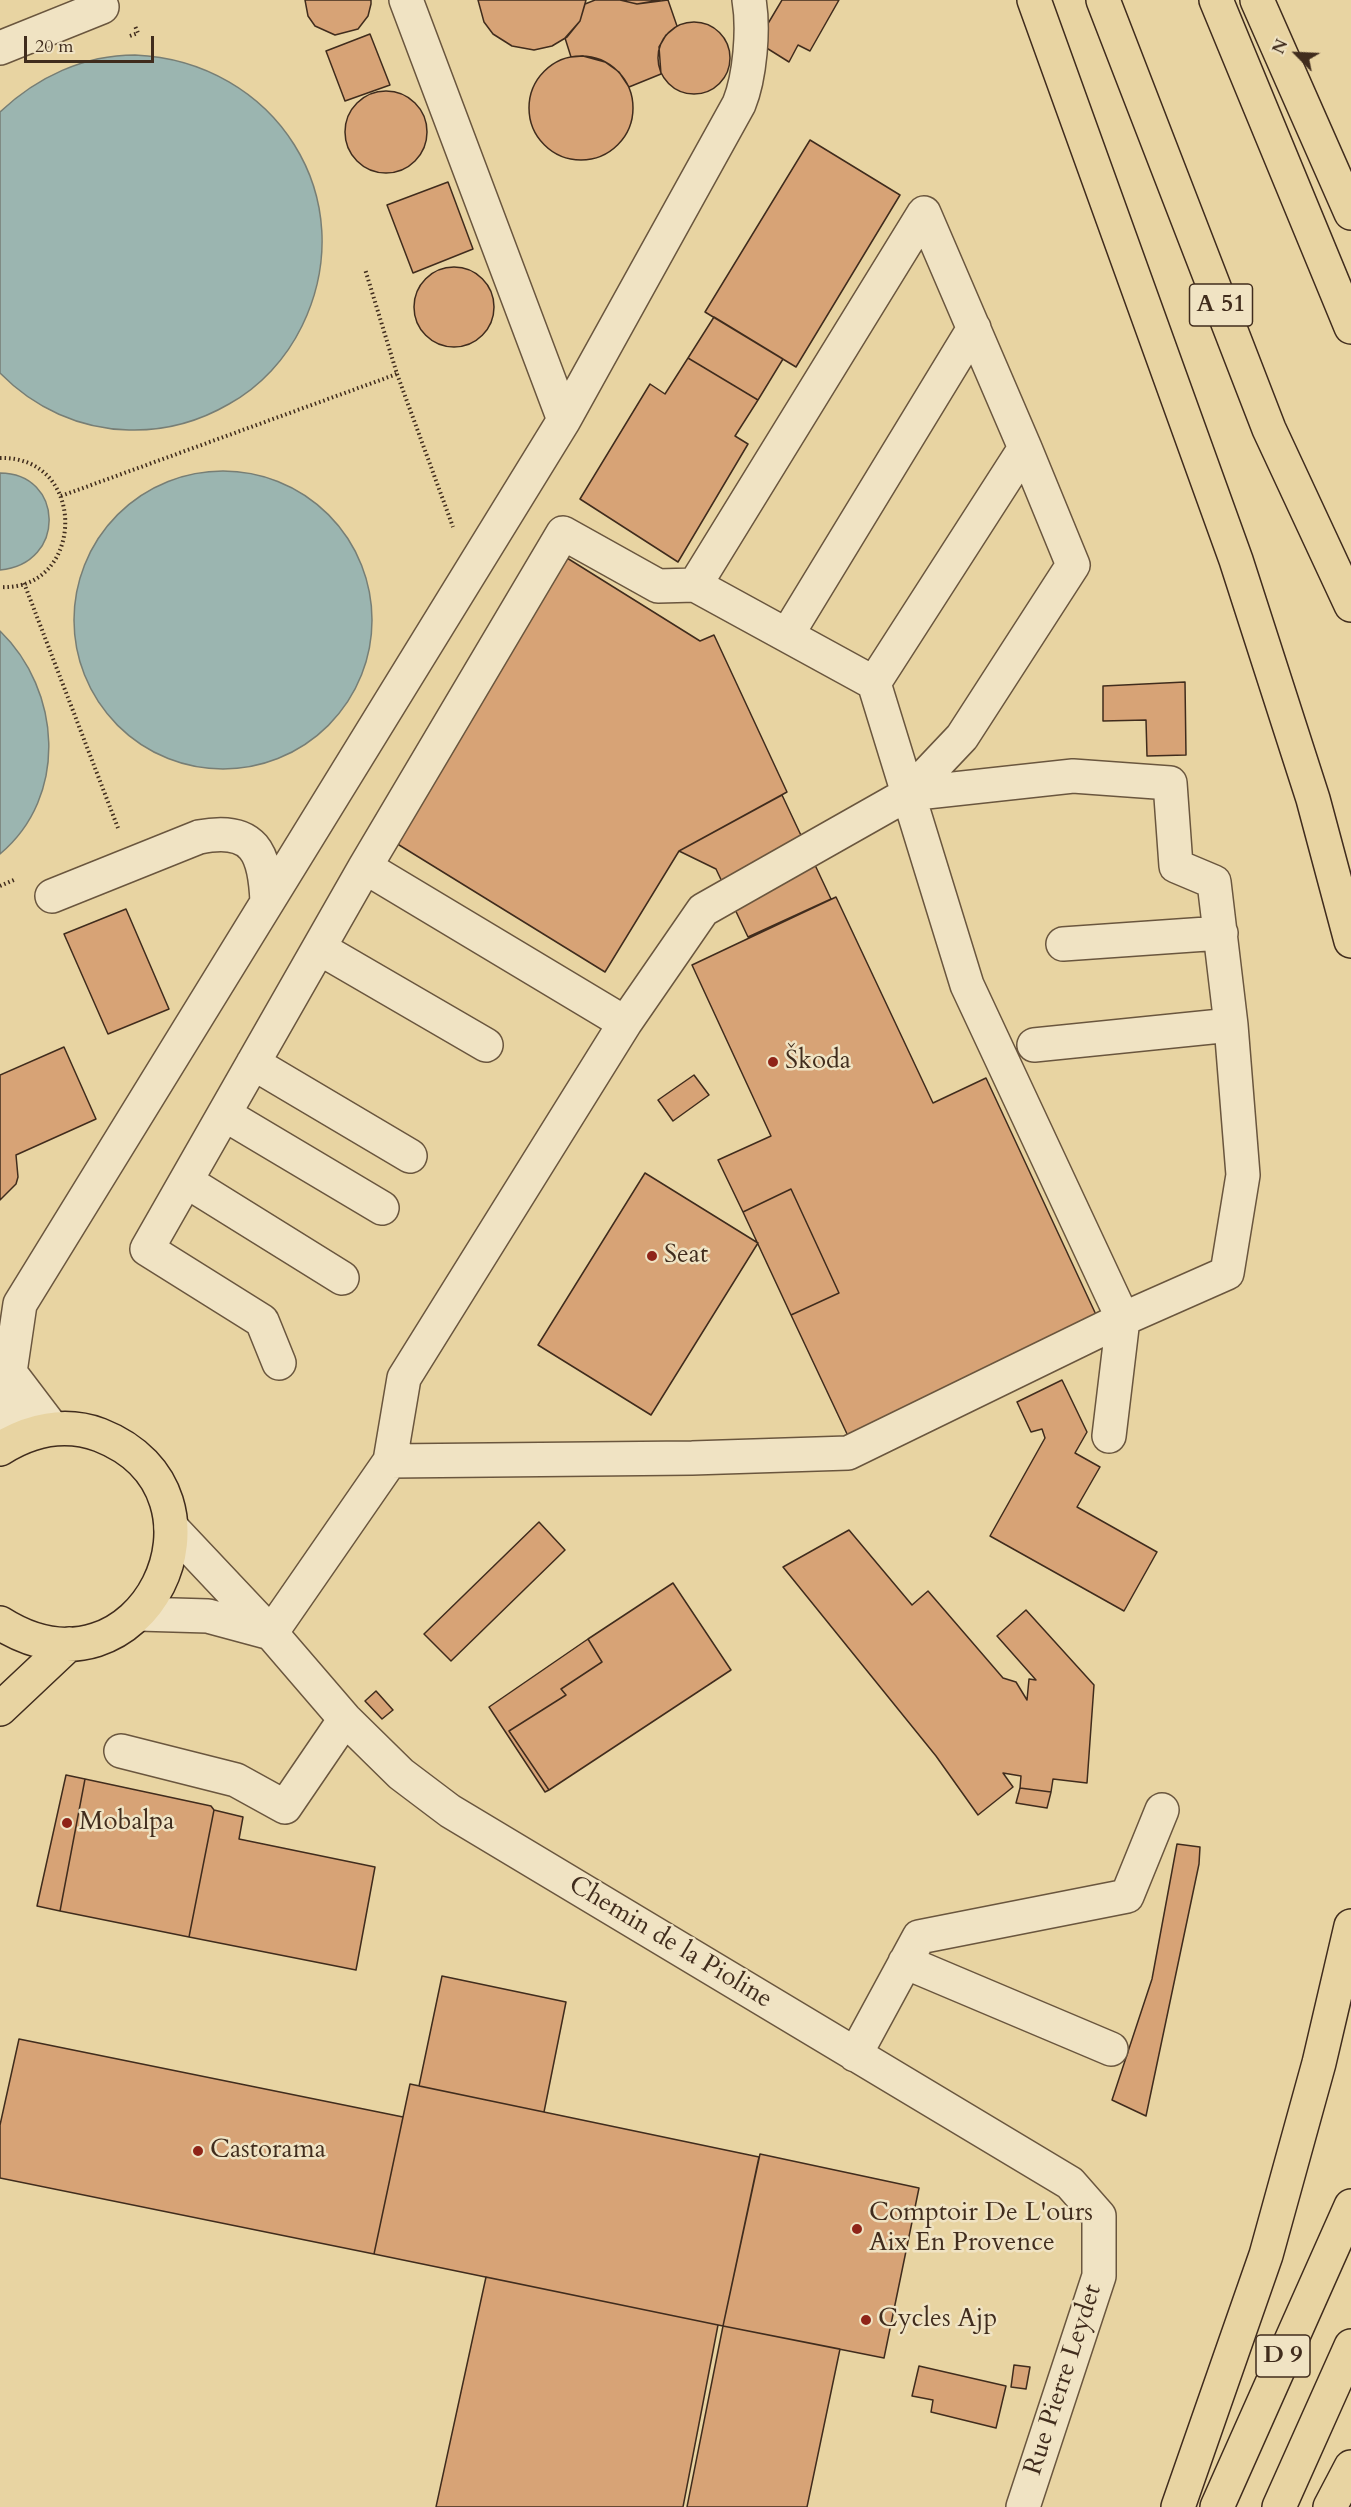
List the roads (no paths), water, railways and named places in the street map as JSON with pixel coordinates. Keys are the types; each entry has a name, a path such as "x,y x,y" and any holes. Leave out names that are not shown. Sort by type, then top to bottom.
{"main road":[{"path":"1034,0 1236,560 1313,799 1351,941"},
{"name":"A 51","path":"1102,0 1269,429 1351,605"},
{"path":"1216,0 1351,327"},
{"path":"1257,0 1351,213"},
{"path":"0,1623 18,1634 43,1642 69,1644 94,1640 119,1630 139,1614 159,1588 169,1559 171,1527 164,1493 145,1464 118,1442 86,1430 52,1428 7,1445"},
{"path":"0,1709 69,1644"},
{"path":"1178,2507 1266,2255 1319,2063 1351,1926"},
{"name":"D 9","path":"1217,2507 1351,2206"},
{"name":"D 9","path":"1279,2507 1351,2346"},
{"path":"1330,2507 1351,2467"}],"street":[{"path":"406,0 564,420"},
{"path":"7,1445 5,1365 20,1304 564,420 740,104 745,90 752,16 749,0"},
{"path":"0,48 102,7"},
{"path":"139,1614 208,1616 271,1633 390,1461 404,1378 626,1023 703,910 908,794 962,737 1073,565 924,213 695,585"},
{"path":"787,635 974,328"},
{"path":"874,683 1025,448"},
{"path":"279,1363 262,1321 147,1249 365,867 563,532 658,586 695,585 874,683 967,985 1123,1319 1109,1436"},
{"path":"390,1461 692,1458 848,1453 1123,1319 1227,1273 1243,1175 1221,933 1214,882 1176,866 1170,783 1073,776 908,794"},
{"path":"52,896 200,837 219,833 234,835 248,843 261,855 266,874 267,902"},
{"path":"365,867 626,1023"},
{"path":"1063,944 1221,933"},
{"path":"319,948 486,1045"},
{"path":"1034,1045 1231,1025"},
{"path":"253,1063 410,1156"},
{"path":"224,1114 382,1208"},
{"path":"186,1181 342,1278"},
{"path":"5,1365 52,1428"},
{"name":"Chemin de la Pioline","path":"171,1527 271,1633 345,1719 401,1774 450,1811 1070,2183 1099,2216"},
{"path":"121,1751 236,1780 285,1807 345,1719"},
{"path":"855,2055 919,1937 1127,1896 1162,1810"},
{"path":"905,1962 1112,2049"},
{"name":"Rue Pierre Leydet","path":"1023,2507 1099,2276 1099,2216"}],"water":[{"path":"135,55 185,63 229,82 266,110 294,145 313,186 322,230 318,278 302,326 280,361 262,381 240,397 205,416 168,427 142,430 111,429 76,421 28,397 0,373 0,112 30,88 62,70 98,59"},
{"path":"208,471 238,471 266,477 293,488 329,514 347,537 361,563 372,605 372,635 361,677 347,703 329,726 293,752 266,763 238,769 208,769 180,763 153,752 117,726 108,715 91,690 80,663 74,635 74,605 80,577 91,550 117,514 128,505 153,488 180,477"},
{"path":"0,473 21,477 36,487 46,502 49,519 46,537 37,552 22,564 0,570"},
{"path":"0,631 20,655 35,683 45,712 49,743 46,774 38,803 22,830 0,854"}],"place":[{"name":"Škoda","path":"773,1062"},
{"name":"Seat","path":"652,1256"},
{"name":"Mobalpa","path":"67,1823"},
{"name":"Castorama","path":"198,2151"},
{"name":"Comptoir De L'ours Aix En Provence","path":"857,2229"},
{"name":"Cycles Ajp","path":"866,2320"}]}
